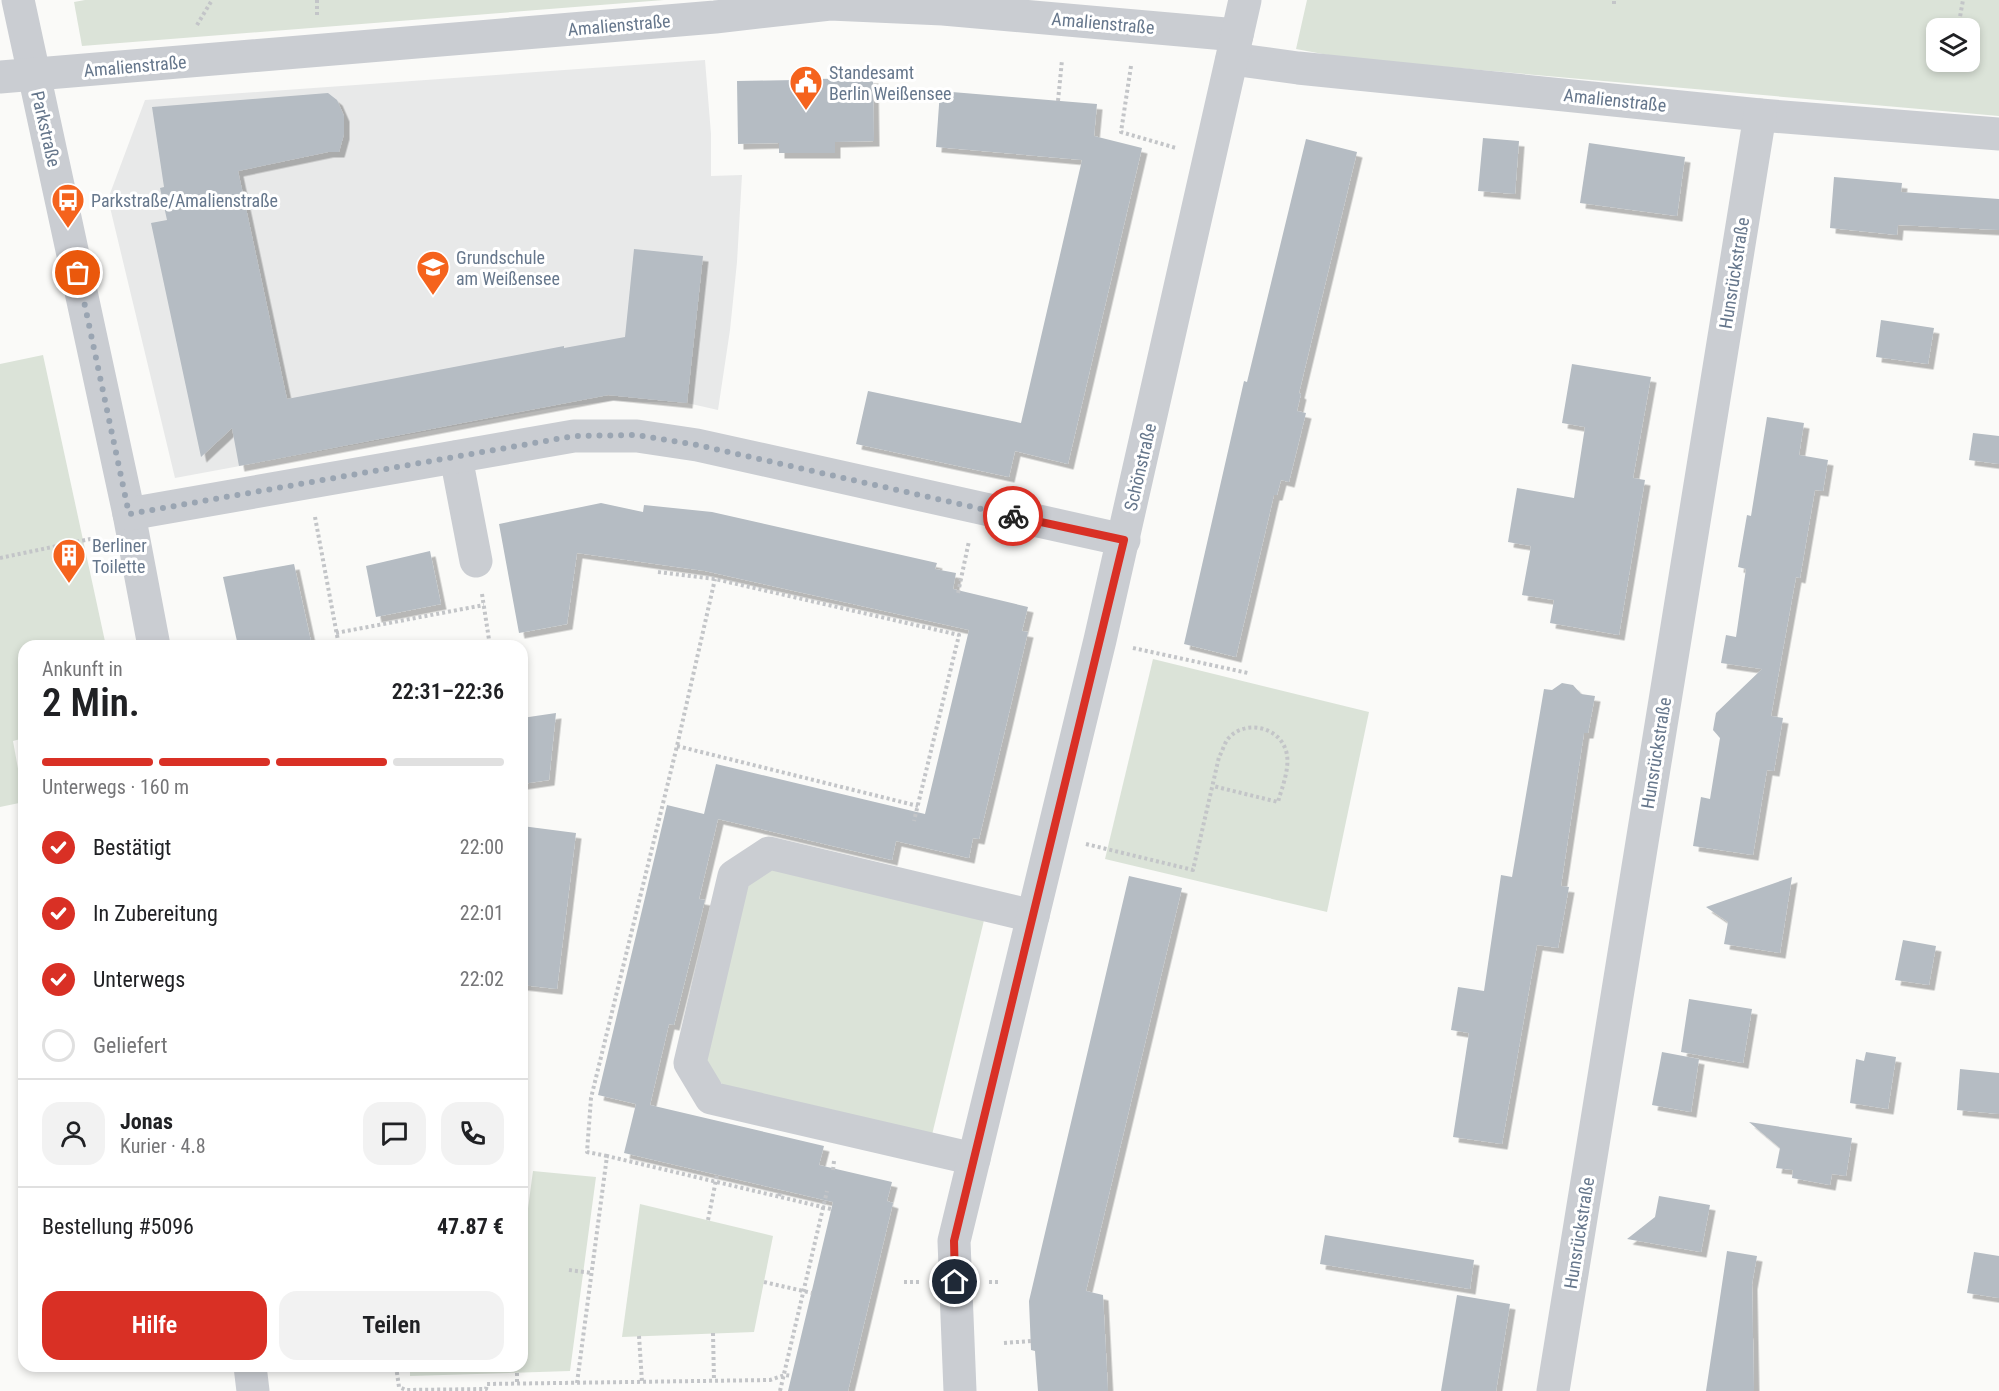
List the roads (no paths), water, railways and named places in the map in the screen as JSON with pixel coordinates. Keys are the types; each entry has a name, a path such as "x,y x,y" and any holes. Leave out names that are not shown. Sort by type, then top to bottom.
{"street":[{"name":"Parkstraße","path":"18,0 129,514 153,640"},
{"name":"Schönstraße","path":"960,1391 954,1241 1124,540 1245,0"},
{"name":"Amalienstraße","path":"0,77 715,17 830,2 943,9 1235,47 1298,68 1760,115 1999,134"},
{"name":"Hunsrückstraße","path":"1553,1391 1760,115"},
{"path":"129,514 574,436 637,435 697,445 1124,540"},
{"path":"456,457 476,561"},
{"path":"974,1159 711,1098 690,1063 734,876 769,853 1033,916"},
{"path":"251,1372 253,1391"}],"place":[{"name":"Standesamt Berlin Weißensee","path":"806,111"},
{"name":"Parkstraße/Amalienstraße","path":"68,229"},
{"name":"Grundschule am Weißensee","path":"433,296"},
{"name":"Berliner Toilette","path":"69,584"}]}
